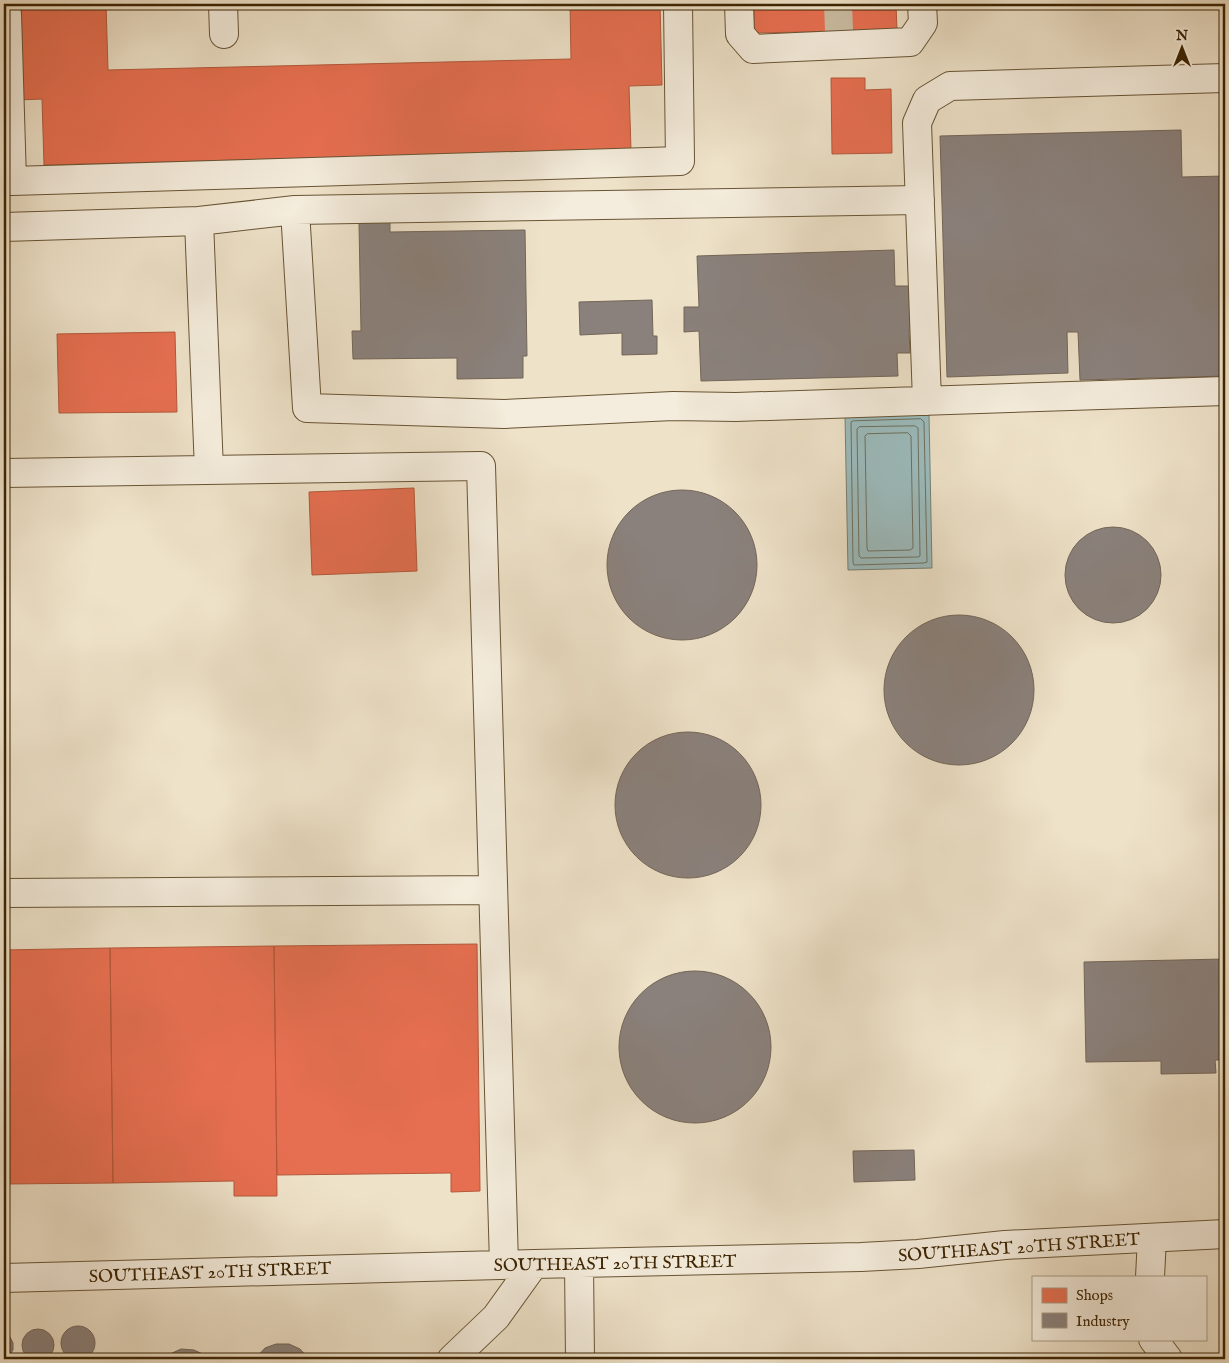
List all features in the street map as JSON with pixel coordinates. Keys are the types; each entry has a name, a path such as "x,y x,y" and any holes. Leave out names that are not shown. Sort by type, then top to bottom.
{"lane":[{"path":"223,4 224,34"},
{"path":"4,14 7,14 8,181 680,160 678,4"},
{"path":"739,4 740,34 753,49 839,38 910,42 923,23 922,4"},
{"path":"927,401 917,123 927,100 950,86 1225,78"},
{"path":"4,227 199,221 295,210 920,200"},
{"path":"295,210 308,408 504,414 673,406 736,407 900,400 927,401 1225,391"},
{"path":"199,221 209,470"},
{"path":"4,473 480,466 504,1264"},
{"path":"4,893 493,890"},
{"name":"SOUTHEAST 20TH STREET","path":"4,1278 504,1264 861,1257 918,1254 1006,1245 1225,1234"},
{"path":"1150,1276 1152,1238"},
{"path":"579,1263 580,1359"},
{"path":"452,1359 496,1317 534,1264"},
{"path":"1154,1340 1168,1359"}],"water":[{"path":"929,414 932,568 848,570 845,416"}],"building: Shops":[{"path":"15,4 106,4 108,70 571,59 570,4 660,4 662,85 629,86 631,150 44,165 42,99 17,100"},
{"path":"754,4 896,4 897,30 754,33"},
{"path":"831,78 865,78 865,90 891,89 892,153 832,154"},
{"path":"175,332 177,412 59,413 57,334"},
{"path":"414,488 417,571 312,575 309,492"},
{"path":"477,944 480,1191 451,1192 451,1173 277,1175 274,946"},
{"path":"274,946 277,1196 234,1196 234,1181 113,1183 110,948"},
{"path":"110,948 113,1183 4,1184 4,950"}],"building: Industry":[{"path":"1181,130 1182,177 1225,176 1225,376 1080,380 1078,332 1067,332 1068,373 947,377 940,136"},
{"path":"390,222 390,232 525,230 527,356 523,356 523,378 457,379 457,358 353,359 352,331 361,331 359,223"},
{"path":"894,250 895,286 916,286 917,330 909,330 910,353 897,353 898,376 701,381 699,331 684,332 684,307 699,307 697,256"},
{"path":"652,300 653,336 657,336 657,354 622,355 622,333 580,335 579,302"},
{"path":"682,490 697,491 711,495 724,502 735,512 745,523 752,536 756,550 756,580 752,594 745,607 735,618 724,628 711,635 697,639 682,640 667,639 653,635 640,628 629,618 619,607 612,594 608,580 607,565 608,550 612,536 619,523 629,512 640,502 653,495 667,491"},
{"path":"1113,527 1131,531 1147,541 1157,557 1161,575 1157,593 1147,609 1131,619 1113,623 1095,619 1079,609 1069,593 1065,575 1069,557 1079,541 1095,531"},
{"path":"959,615 974,616 988,620 1001,627 1012,637 1022,648 1029,661 1033,675 1033,705 1029,719 1022,732 1012,743 1001,753 988,760 974,764 959,765 944,764 930,760 917,753 906,743 896,732 889,719 885,705 884,690 885,675 889,661 896,648 906,637 917,627 930,620 944,616"},
{"path":"688,732 716,737 740,753 756,777 761,805 756,833 740,857 716,873 688,878 660,873 636,857 620,833 615,805 620,777 636,753 660,737"},
{"path":"1225,959 1225,1060 1215,1060 1216,1073 1161,1074 1161,1061 1086,1062 1084,962"},
{"path":"695,971 710,972 724,976 737,983 749,993 759,1005 766,1018 770,1032 770,1062 766,1076 759,1089 749,1101 737,1111 724,1118 710,1122 695,1123 680,1122 666,1118 653,1111 641,1101 631,1089 624,1076 620,1062 619,1047 620,1032 624,1018 631,1005 641,993 653,983 666,976 680,972"},
{"path":"914,1150 915,1180 854,1182 853,1151"},
{"path":"78,1326 90,1331 95,1343 90,1355 78,1360 66,1355 61,1343 66,1331"},
{"path":"38,1329 50,1333 54,1345 50,1357 38,1361 26,1357 22,1345 26,1333"},
{"path":"4,1332 13,1343 13,1350 7,1359 4,1359"},
{"path":"276,1344 289,1344 300,1349 309,1359 255,1359 265,1348"},
{"path":"181,1349 194,1350 209,1359 164,1359"}],"tunnel":[{"path":"838,4 839,31"}]}
